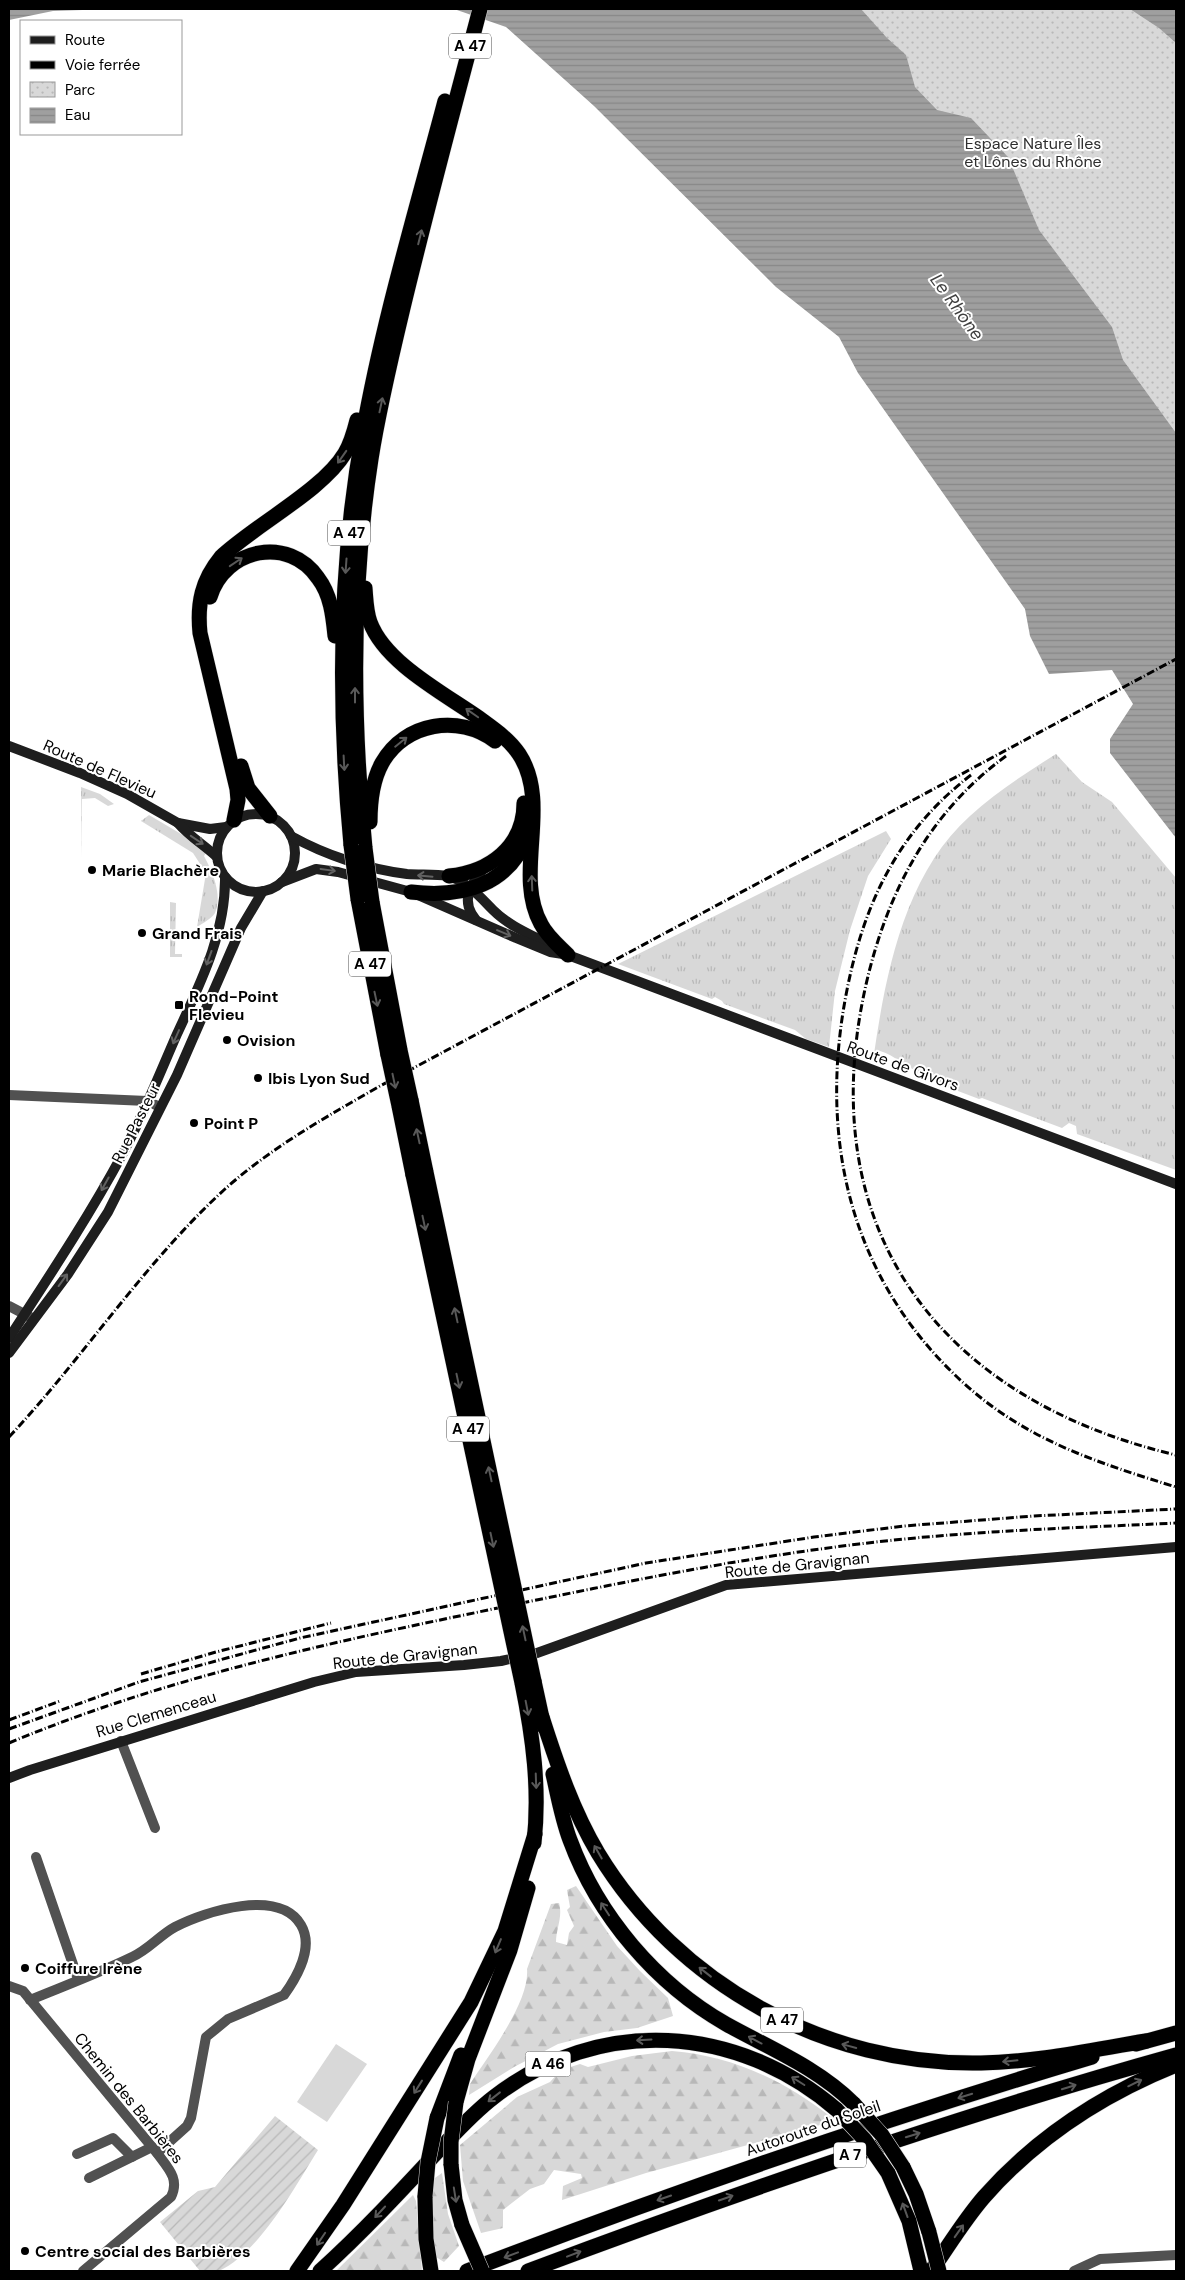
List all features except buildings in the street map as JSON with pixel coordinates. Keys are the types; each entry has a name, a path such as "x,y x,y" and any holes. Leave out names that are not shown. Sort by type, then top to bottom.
{"highway":[{"name":"A 47","path":"469,9 455,82 408,284 371,459 360,558 355,701 363,848 369,902 394,1052 528,1682 535,1762 535,1834 523,1912 490,1998"},
{"name":"A 47","path":"363,848 342,732 341,675 344,594 355,487 370,393 411,226 455,82 480,9"},
{"path":"230,823 238,800 237,789 200,633 199,609 201,592 210,572 221,557 317,483 335,466 345,452 355,429 382,324 411,226"},
{"path":"270,816 246,782 209,626 208,606 214,585 227,568 238,560 260,552 277,552 302,562 319,578 332,610 342,732"},
{"path":"360,558 364,574 368,615 378,637 404,665 494,729 515,748 524,762 531,782 534,806 532,825 532,888 535,910 546,932 568,955"},
{"path":"363,848 378,770 386,756 404,739 418,731 434,726 456,725 476,730 498,743 513,762 522,786 523,816 517,836 502,855 485,867 470,873 449,876"},
{"path":"411,892 438,895 470,889 490,881 510,865 522,848 532,825"},
{"name":"A 47","path":"369,902 375,923 394,1052"},
{"name":"A 47","path":"528,1682 576,1809 597,1852 620,1886 645,1917 690,1960 738,1996 772,2015 842,2044 881,2054 939,2062 1000,2062 1146,2041"},
{"name":"A 47","path":"542,1717 559,1803 570,1840 599,1901 624,1935 649,1964 696,2004 724,2023 807,2067 834,2085 882,2135 903,2167 916,2194 930,2232 932,2271"},
{"path":"297,2271 343,2205 471,2002 505,1931 535,1834"},
{"path":"482,2271 462,2225 455,2200 451,2142 456,2102 468,2059 490,1998"},
{"path":"431,2271 425,2196 428,2162 437,2118 465,2045 490,1998"},
{"name":"Autoroute du Soleil","path":"467,2271 808,2147 955,2099 1176,2033"},
{"name":"A 46","path":"320,2271 479,2109 524,2076 577,2053 613,2044 651,2040 707,2044 744,2054 777,2068 809,2088 837,2110 861,2135 888,2173 902,2203 917,2249 921,2271"},
{"name":"A 7","path":"528,2271 669,2218 884,2144 1176,2055"},
{"path":"932,2271 983,2199 1023,2158 1096,2105 1148,2076 1176,2065"},
{"path":"930,2232 939,2271"}],"main road":[{"name":"Route de Flevieu","path":"9,746 119,790 178,823 202,829 230,823"},
{"path":"282,882 290,872 294,861 294,848 291,836 280,822 270,816 251,814 230,823 218,844 217,857 225,877 242,889 263,891 309,871 326,870 411,892 550,952 568,955"},
{"name":"Route de Flevieu","path":"178,823 187,834 201,842 217,857"},
{"path":"291,836 335,856 404,873 449,876 477,892 494,911 512,926 550,942 568,955"},
{"path":"477,922 467,905 466,898 485,867"},
{"name":"Rue Pasteur","path":"9,1338 94,1204 123,1153 148,1101 189,1009 216,940 225,904 225,877"},
{"name":"Rue Pasteur","path":"9,1353 35,1320 108,1212 204,1016 241,928 263,891"},
{"name":"Route de Givors","path":"568,955 619,976 1176,1184"},
{"name":"Route de Gravignan","path":"314,1682 356,1672 464,1665 500,1661 537,1653 726,1585 1176,1548"},
{"name":"Rue Clemenceau","path":"9,1778 121,1741 314,1682"}],"street":[{"path":"9,1095 148,1101 160,1107"},
{"path":"9,1306 35,1320"},
{"path":"121,1741 155,1828"},
{"path":"36,1857 78,1979"},
{"path":"30,2000 134,1957 174,1928 214,1912 272,1905 292,1914 305,1932 304,1958 284,1995 228,2018 206,2037 191,2118 187,2126 154,2150 132,2157 89,2178"},
{"name":"Chemin des Barbières","path":"9,1986 17,1987 30,2000 173,2174 175,2190 171,2198 83,2271"},
{"path":"77,2154 113,2138 132,2157"},
{"path":"1074,2271 1100,2259 1176,2254"}],"green space":[{"name":"Espace Nature Îles et Lônes du Rhône","path":"684,9 1176,9 1176,562"},
{"path":"1056,754 1082,782 1112,802 1176,878 1176,1170 1077,1134 1076,1126 1069,1123 1062,1128 982,1098 979,1099 916,1075 917,1071 885,1053 880,1051 879,1055 874,1054 885,990 902,926 914,895 929,866 948,840 980,807"},
{"path":"81,787 100,794 114,804 108,806 95,798 82,799 82,858"},
{"path":"149,815 198,844 206,853 204,856 216,883 218,899 215,913 197,927 206,873 193,853 141,821"},
{"path":"886,831 891,839 868,876 850,930 835,991 829,1047 806,1039 795,1030 724,1004 715,997 712,999 618,964"},
{"path":"170,902 176,903 175,954 182,954 182,957 170,957"},
{"path":"576,1886 617,1946 668,1998 673,2016 637,2028 604,2032 558,2044 514,2067 469,2095 470,2084 497,2044 522,1997 527,1969 551,1904 559,1903 560,1908 556,1942 567,1945 569,1933 574,1926 567,1910 570,1907 567,1890"},
{"path":"336,2044 367,2064 327,2122 297,2102"},
{"path":"672,2051 716,2058 756,2072 776,2081 813,2104 831,2117 831,2122 646,2173 562,2200 563,2186 582,2178 581,2174 554,2170 544,2184 530,2189 503,2210 503,2228 481,2233 463,2181 460,2145 517,2097 550,2082 561,2070 580,2064 588,2067 632,2056"},
{"path":"275,2116 318,2150 275,2218 248,2250 234,2262 219,2271 200,2271 160,2222 198,2191 215,2187"},
{"path":"442,2173 448,2214 459,2246 444,2262 436,2257 431,2220 432,2180"},
{"path":"413,2195 416,2201 422,2271 336,2271"}],"water":[{"path":"9,9 112,9 53,11 9,20"},
{"name":"Le Rhône","path":"454,9 861,9 887,38 906,55 915,87 937,110 971,118 1008,157 1039,230 1112,327 1123,360 1176,433 1176,838 1110,753 1110,739 1133,704 1112,670 1049,674 1030,636 1025,609 858,373 839,337 776,287 594,106 506,27"},
{"path":"1130,9 1176,9 1176,43 1159,28"}],"railway":[{"path":"9,1437 168,1248 225,1189 280,1146 380,1086 1176,659"},
{"path":"1006,756 979,778 935,826 917,853 888,912 868,976 854,1065 857,1147 876,1222 909,1287 957,1344 1018,1391 1091,1428 1176,1455"},
{"path":"971,775 945,797 903,846 887,873 874,901 862,931 853,962 846,995 839,1048 837,1100 841,1151 851,1200 867,1247 889,1293 919,1335 955,1375 980,1397 1005,1415 1058,1445 1086,1457 1176,1487"},
{"path":"9,1729 139,1682 300,1638 646,1563 814,1537 904,1526 1034,1516 1176,1509"},
{"path":"9,1743 64,1721 176,1684 290,1653 406,1627 661,1575 760,1558 898,1540 1018,1530 1176,1523"},
{"path":"141,1674 216,1652 331,1623"},
{"path":"9,1720 60,1701"}],"place":[{"name":"Marie Blachère","path":"92,870"},
{"name":"Grand Frais","path":"142,933"},
{"name":"Rond-Point Flevieu","path":"179,1005"},
{"name":"Ovision","path":"227,1040"},
{"name":"Ibis Lyon Sud","path":"258,1078"},
{"name":"Point P","path":"194,1123"},
{"name":"Coiffure Irène","path":"25,1968"},
{"name":"Centre social des Barbières","path":"25,2251"}]}
